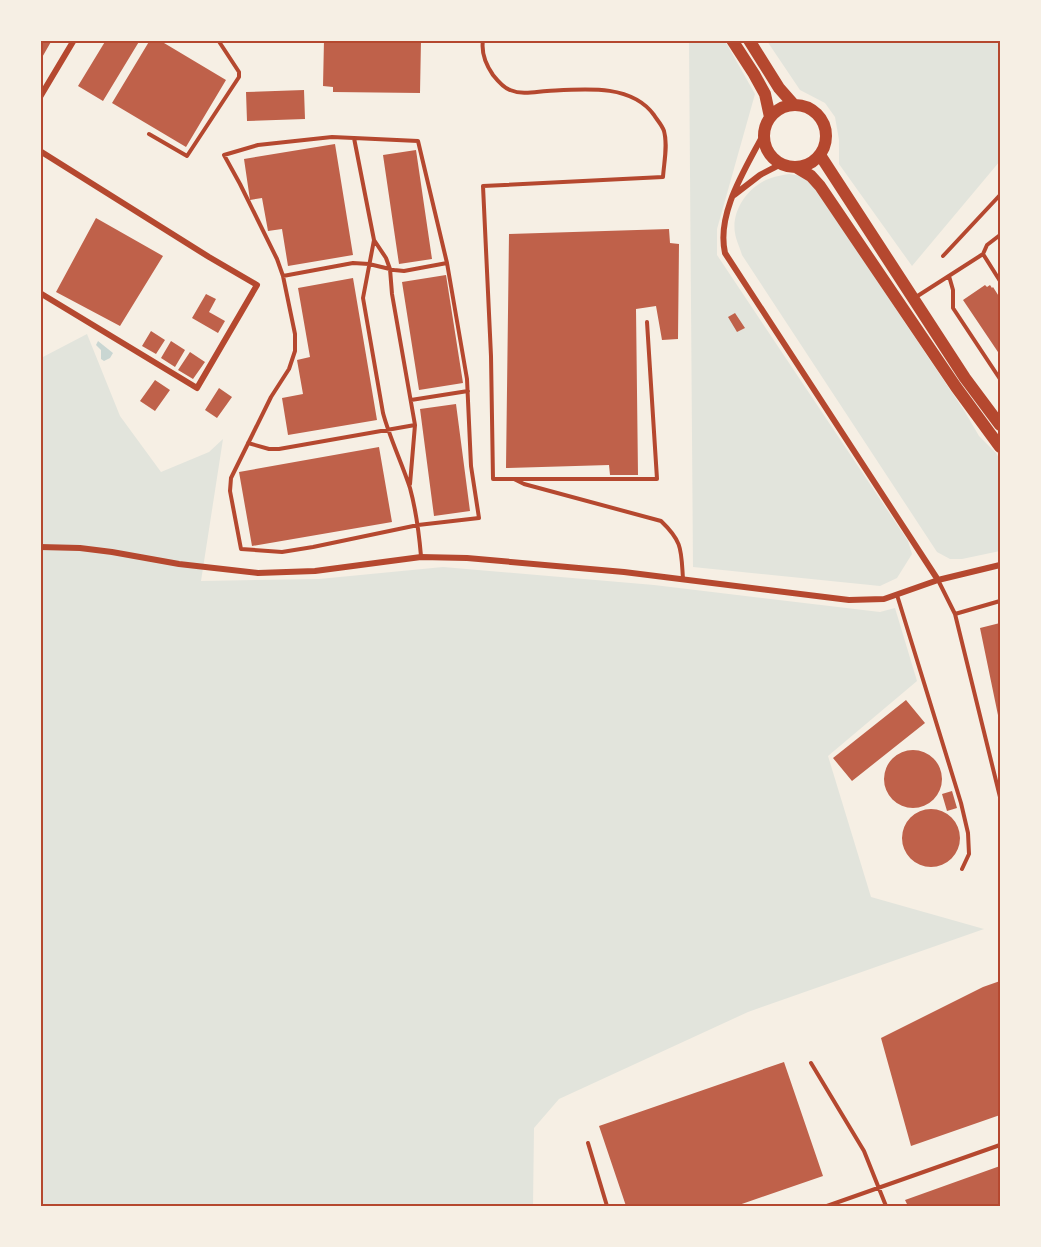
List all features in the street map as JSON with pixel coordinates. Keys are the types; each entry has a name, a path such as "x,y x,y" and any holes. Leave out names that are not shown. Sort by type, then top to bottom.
{"main road":[{"path":"732,40 765,94 770,117"},
{"path":"749,40 779,88 794,105"},
{"path":"794,105 804,106 820,118 825,127 826,137 820,155 814,161 796,167 781,164 769,154 764,133 770,117 786,106 794,105"},
{"path":"820,155 965,378 1000,425"},
{"path":"796,167 811,176 820,186 956,387 1000,447"}],"street":[{"path":"40,97 74,40"},
{"path":"764,133 732,197 722,241 724,254 938,580"},
{"path":"40,151 257,285 197,387 40,293"},
{"path":"732,197 760,175 781,164"},
{"path":"40,547 80,548 179,564 258,573 315,570 422,557 467,558 682,579 849,600 884,599 897,596 938,580 1000,565"}],"lane":[{"path":"149,134 187,156 239,76 239,72 218,40"},
{"path":"483,40 485,62 507,90 524,93 591,90 630,95 647,106 663,128 665,139 663,177 483,186 491,356 493,479 657,479 647,322"},
{"path":"332,137 418,141 447,263 468,391 471,465 479,518 418,525 282,552 241,549 230,491 231,478 271,397 289,369 295,351 295,334 283,276 224,155 258,145 332,137"},
{"path":"354,138 374,240 386,258 390,269 392,294 415,425 410,487"},
{"path":"943,256 1000,195"},
{"path":"913,299 983,254 987,245 1000,235"},
{"path":"374,240 363,298 383,414 410,487 422,557"},
{"path":"983,254 1000,281"},
{"path":"283,276 353,263 404,271 447,263"},
{"path":"949,276 953,290 953,308 1000,379"},
{"path":"411,400 468,391"},
{"path":"248,443 269,449 279,449 415,425"},
{"path":"513,478 524,484 661,521 678,540 682,555 682,579"},
{"path":"938,580 955,614 1000,797"},
{"path":"897,596 961,803 968,833 969,854 962,869"},
{"path":"955,614 1000,601"},
{"path":"811,1063 864,1151 886,1206"},
{"path":"588,1143 607,1206"},
{"path":"827,1206 1000,1146"}],"shaded area":[{"path":"689,40 725,41 755,94 717,229 717,255 908,541 912,554 897,578 880,586 693,567"},
{"path":"767,41 1000,41 1000,161 912,266 839,164 839,140 835,117 825,103 800,90"},
{"path":"789,174 802,176 812,184 979,436 1000,460 1000,551 962,559 950,559 937,552 742,255 734,224 743,200 763,181"},
{"path":"87,334 120,416 161,472 209,452 223,439 201,581 319,579 443,567 654,585 880,612 895,608 917,681 828,756 871,897 984,929 748,1012 559,1099 534,1128 533,1206 41,1206 41,358"},
{"path":"98,341 113,353 104,361 101,359 101,350 96,345"}],"building":[{"path":"40,40 52,40 40,61"},
{"path":"106,40 140,40 103,101 78,86"},
{"path":"150,40 159,40 226,80 186,147 112,103"},
{"path":"324,40 421,40 420,93 333,92 333,87 323,86"},
{"path":"304,90 305,119 247,121 246,92"},
{"path":"335,144 353,255 288,266 282,229 268,231 262,198 250,200 244,159"},
{"path":"416,150 432,259 399,264 383,155"},
{"path":"96,218 163,256 120,326 56,292"},
{"path":"669,229 670,243 679,244 678,339 662,340 656,306 636,309 638,475 610,475 609,465 506,468 509,234"},
{"path":"446,275 463,383 419,390 402,282"},
{"path":"353,278 377,420 288,435 282,398 303,394 297,360 310,357 298,288"},
{"path":"985,285 993,287 1000,298 1000,355 963,300"},
{"path":"206,294 216,299 209,312 225,321 218,333 192,318"},
{"path":"735,313 745,328 737,332 728,317"},
{"path":"151,331 165,340 156,354 142,346"},
{"path":"171,341 185,350 175,367 161,358"},
{"path":"190,352 205,362 193,379 178,370"},
{"path":"155,380 170,390 155,411 140,401"},
{"path":"219,388 232,397 217,418 205,410"},
{"path":"456,404 470,511 434,516 420,409"},
{"path":"379,447 392,522 252,546 239,472"},
{"path":"1000,623 1000,720 999,720 980,628"},
{"path":"906,700 925,723 852,781 833,758"},
{"path":"913,750 929,755 937,763 942,779 937,795 929,803 913,808 897,803 889,795 884,779 889,763 897,755"},
{"path":"952,791 957,808 947,811 942,794"},
{"path":"925,809 937,809 952,817 960,832 960,844 952,859 937,867 925,867 910,859 902,844 902,832 910,817"},
{"path":"1000,981 1000,1115 911,1146 881,1038 983,987"},
{"path":"784,1062 823,1176 736,1206 626,1206 599,1126"},
{"path":"1000,1166 1000,1206 908,1206 905,1200"}]}
